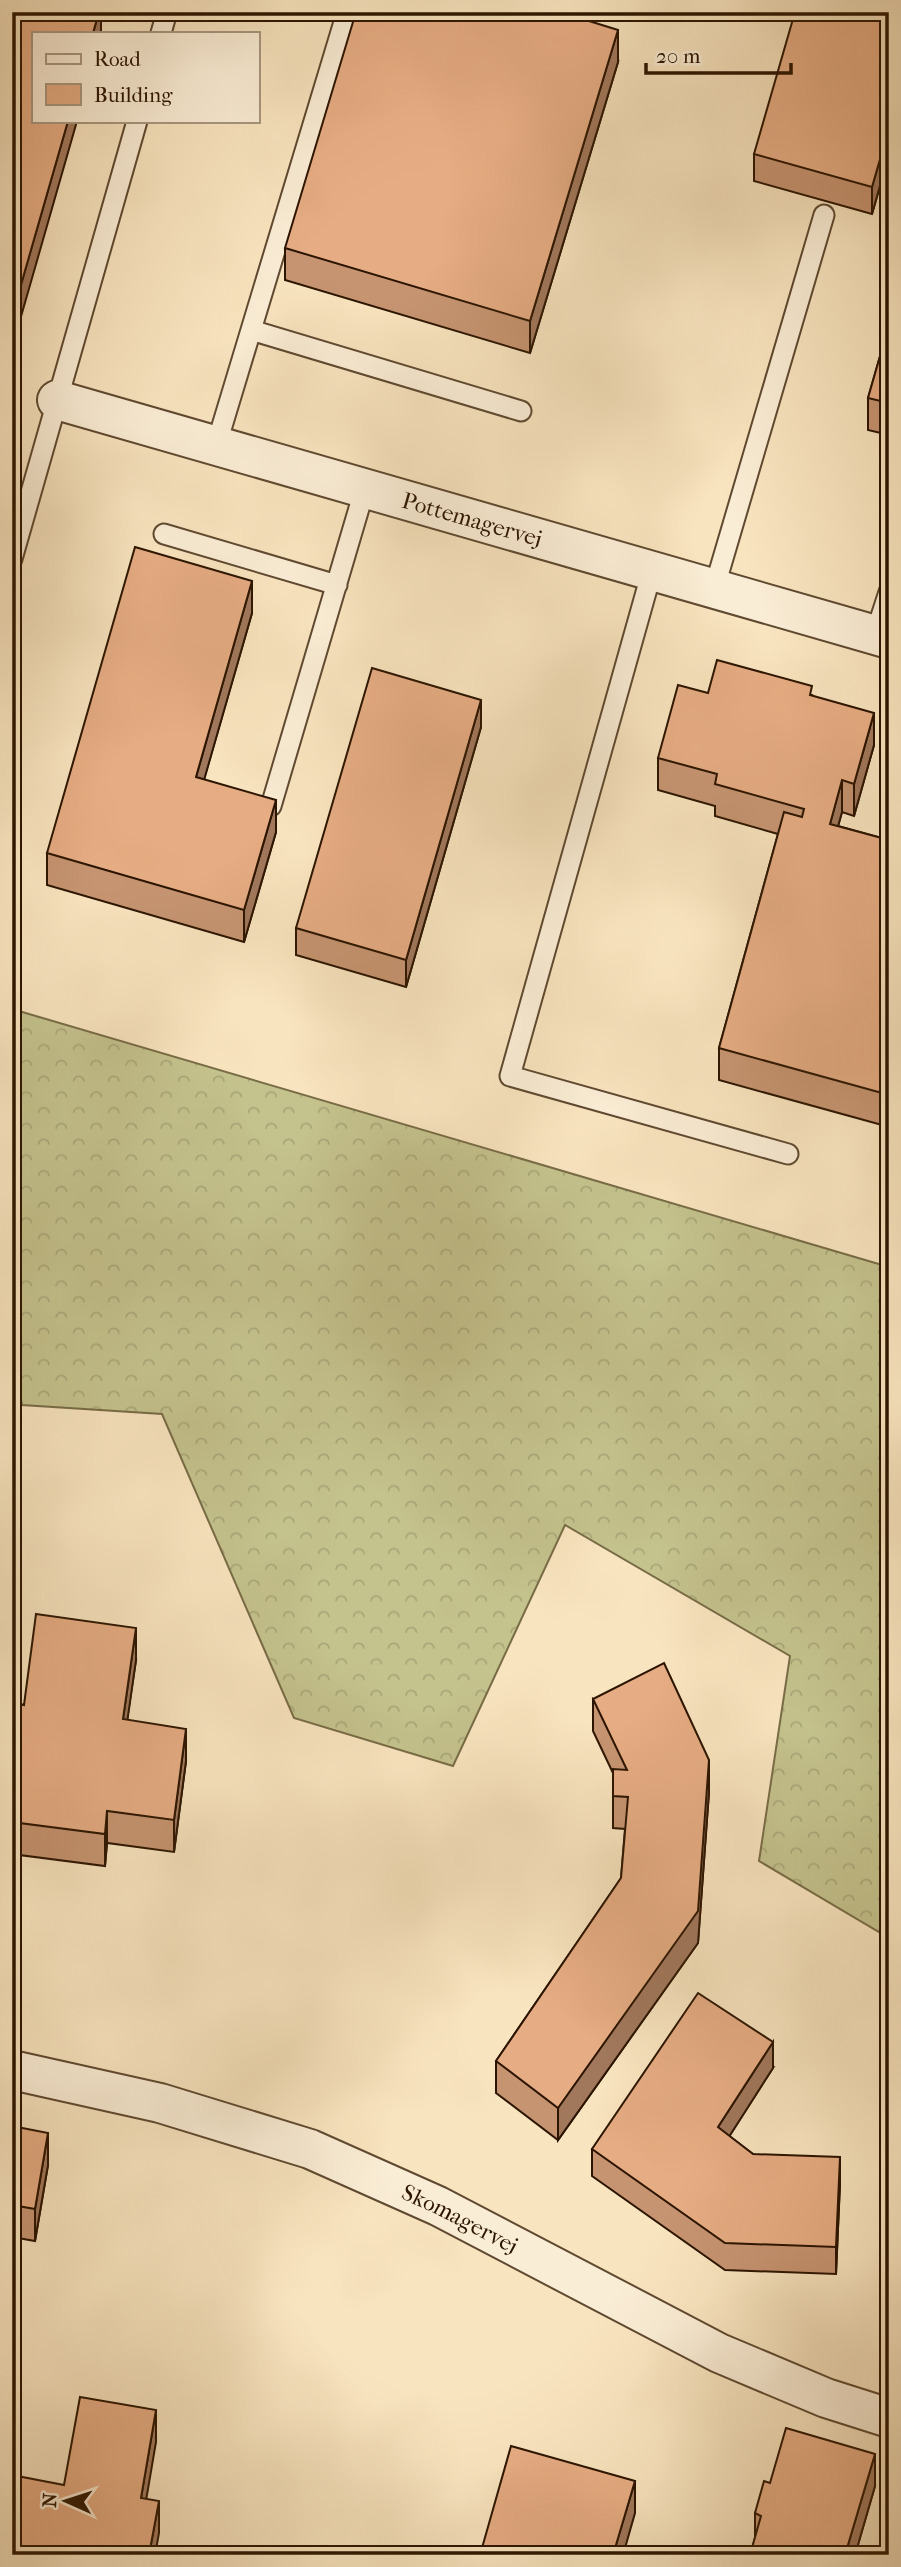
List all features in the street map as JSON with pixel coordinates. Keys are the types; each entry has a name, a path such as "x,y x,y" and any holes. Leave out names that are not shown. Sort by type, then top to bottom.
{"street":[{"name":"Pottemagervej","path":"57,400 882,637"},
{"name":"Skomagervej","path":"12,2070 160,2103 310,2149 438,2206 719,2353 826,2398 889,2418"}],"lane":[{"path":"162,32 167,12"},
{"path":"216,446 347,12"},
{"path":"12,559 136,122"},
{"path":"714,589 824,215"},
{"path":"251,330 521,411"},
{"path":"271,806 365,488"},
{"path":"164,534 337,585"},
{"path":"652,571 510,1076 788,1154"},
{"path":"882,637 889,592"}],"green space":[{"path":"12,1009 889,1267 889,1938 759,1861 790,1656 565,1525 453,1766 294,1718 162,1414 22,1405 12,1355"}],"building":[{"path":"12,12 99,12 93,32 32,32 32,122 68,122 12,316"},
{"path":"356,12 560,12 618,30 530,321 285,248"},
{"path":"795,12 857,12 889,21 889,128 872,187 754,154"},
{"path":"889,325 889,403 868,398"},
{"path":"135,547 252,581 196,777 276,800 244,910 47,853"},
{"path":"717,660 812,686 810,695 874,713 854,784 842,780 830,824 889,840 889,1069 882,1093 719,1048 784,812 802,817 804,809 715,784 717,774 658,758 678,685 708,693"},
{"path":"372,668 481,700 406,960 296,928"},
{"path":"36,1614 136,1628 123,1719 186,1729 174,1820 107,1811 105,1834 12,1822 12,1703 24,1705"},
{"path":"664,1663 709,1760 698,1911 558,2108 496,2061 621,1878 628,1797 613,1796 613,1769 627,1770 593,1699"},
{"path":"698,1993 773,2042 718,2127 753,2154 840,2157 836,2247 725,2243 592,2149"},
{"path":"12,2126 48,2133 35,2209 12,2205"},
{"path":"887,2211 889,2301 884,2301"},
{"path":"80,2397 156,2410 141,2498 159,2501 149,2555 12,2555 12,2475 64,2485"},
{"path":"786,2428 875,2454 845,2555 750,2555 761,2516 755,2513 764,2481 770,2483"},
{"path":"511,2446 635,2481 613,2555 480,2555"}]}
